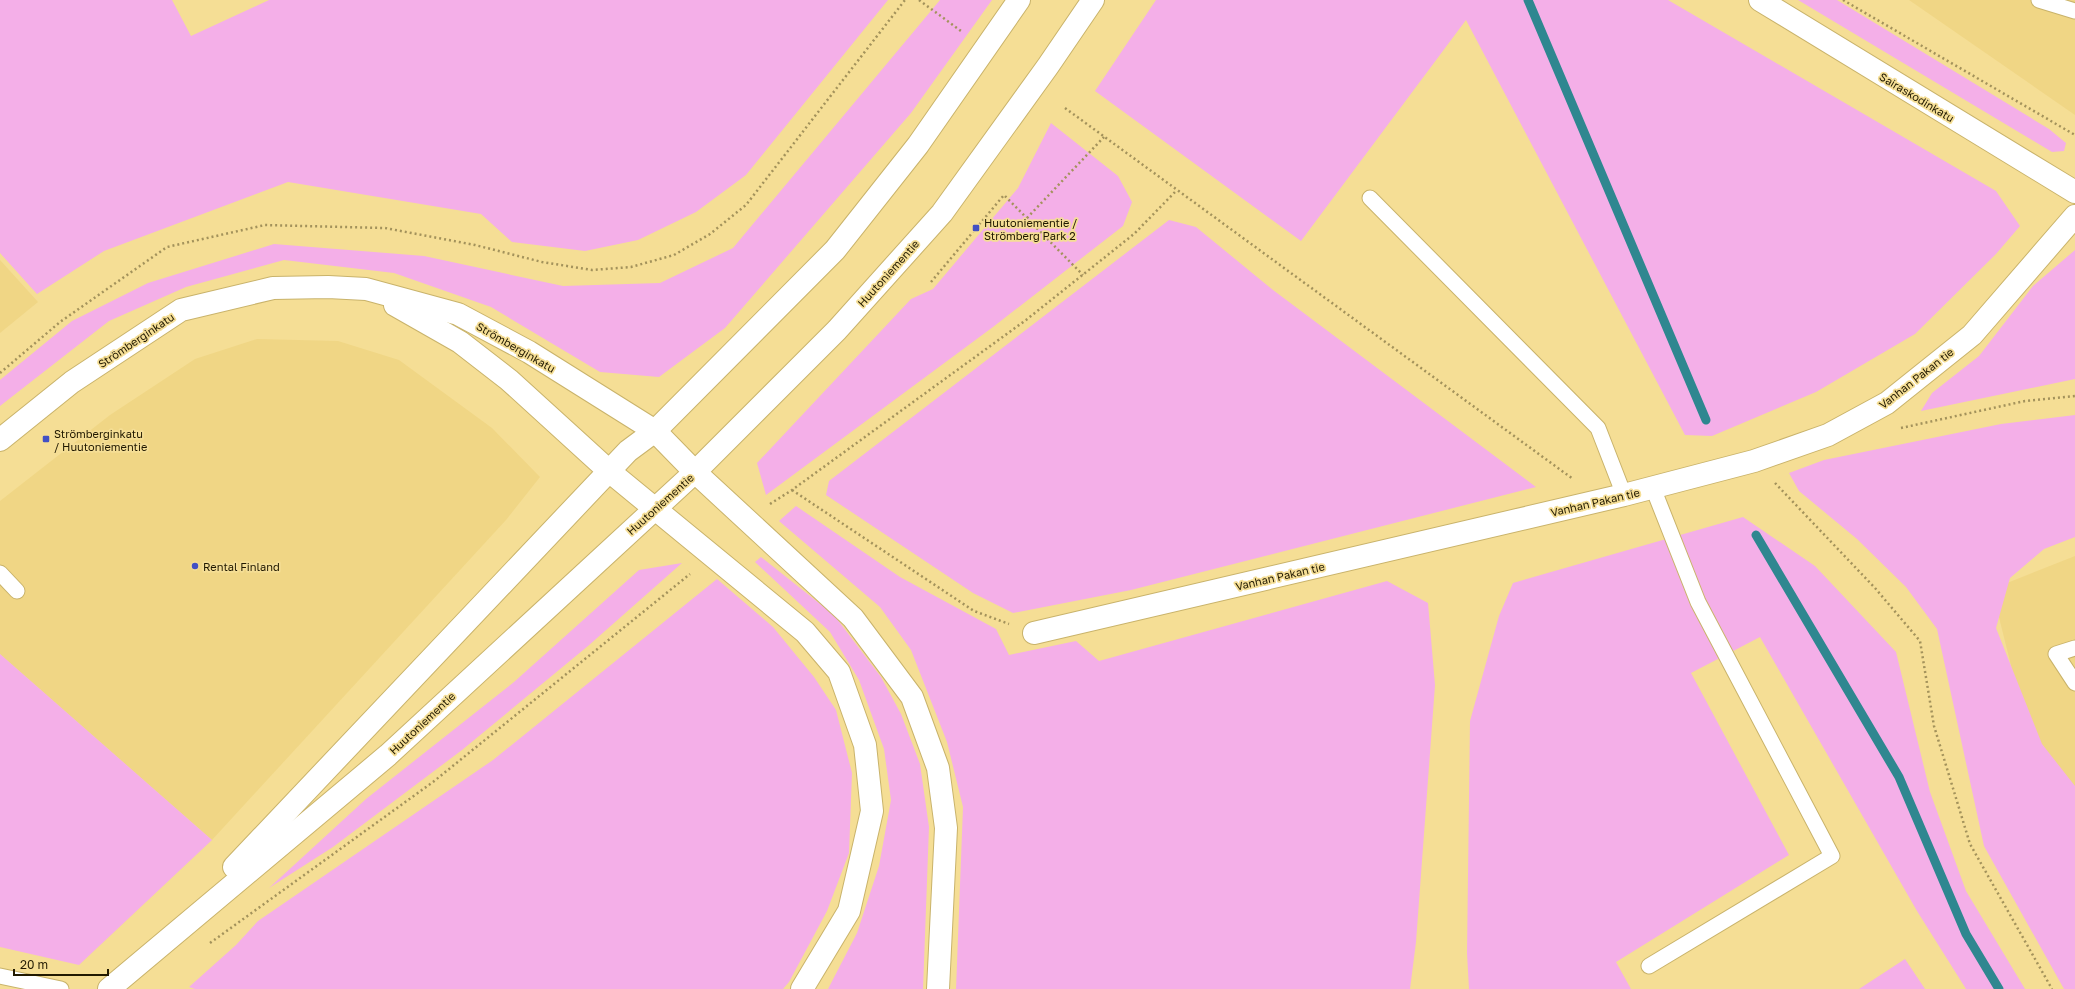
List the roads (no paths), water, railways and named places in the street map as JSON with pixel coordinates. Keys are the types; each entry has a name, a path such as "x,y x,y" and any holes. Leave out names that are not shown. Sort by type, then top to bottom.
{"main road":[{"name":"Huutoniementie","path":"161,945 628,451 654,431 835,250 918,145 1019,0"},
{"name":"Huutoniementie","path":"108,989 388,755 696,472 837,330 942,212 1048,66 1093,0"},
{"name":"Sairaskodinkatu","path":"1760,0 2075,192"},
{"name":"Vanhan Pakan tie","path":"1034,632 1653,488 1754,460 1828,435 1887,403 1972,335 2075,216"},
{"name":"Strömberginkatu","path":"0,440 72,382 181,310 273,288 328,287 366,289 458,314 528,352 654,431 853,618 912,697 938,768 946,828 938,989"},
{"name":"Strömberginkatu","path":"366,289 460,342 509,380 609,471 805,632 839,672 865,745 872,811 849,911 802,989"}],"lane":[{"path":"2039,0 2075,11"},
{"path":"1370,198 1598,428 1624,495"},
{"path":"1649,966 1832,856 1698,602 1653,488"},
{"path":"0,573 17,591"},
{"path":"2075,648 2056,654 2075,683"},
{"path":"0,976 61,989"}],"waterway":[{"path":"1528,0 1706,420"},
{"path":"1756,535 1899,777 1966,934 1999,989"}],"place":[{"name":"Huutoniementie / Strömberg Park 2","path":"976,228"},
{"name":"Strömberginkatu / Huutoniementie","path":"46,439"},
{"name":"Rental Finland","path":"195,566"}]}
